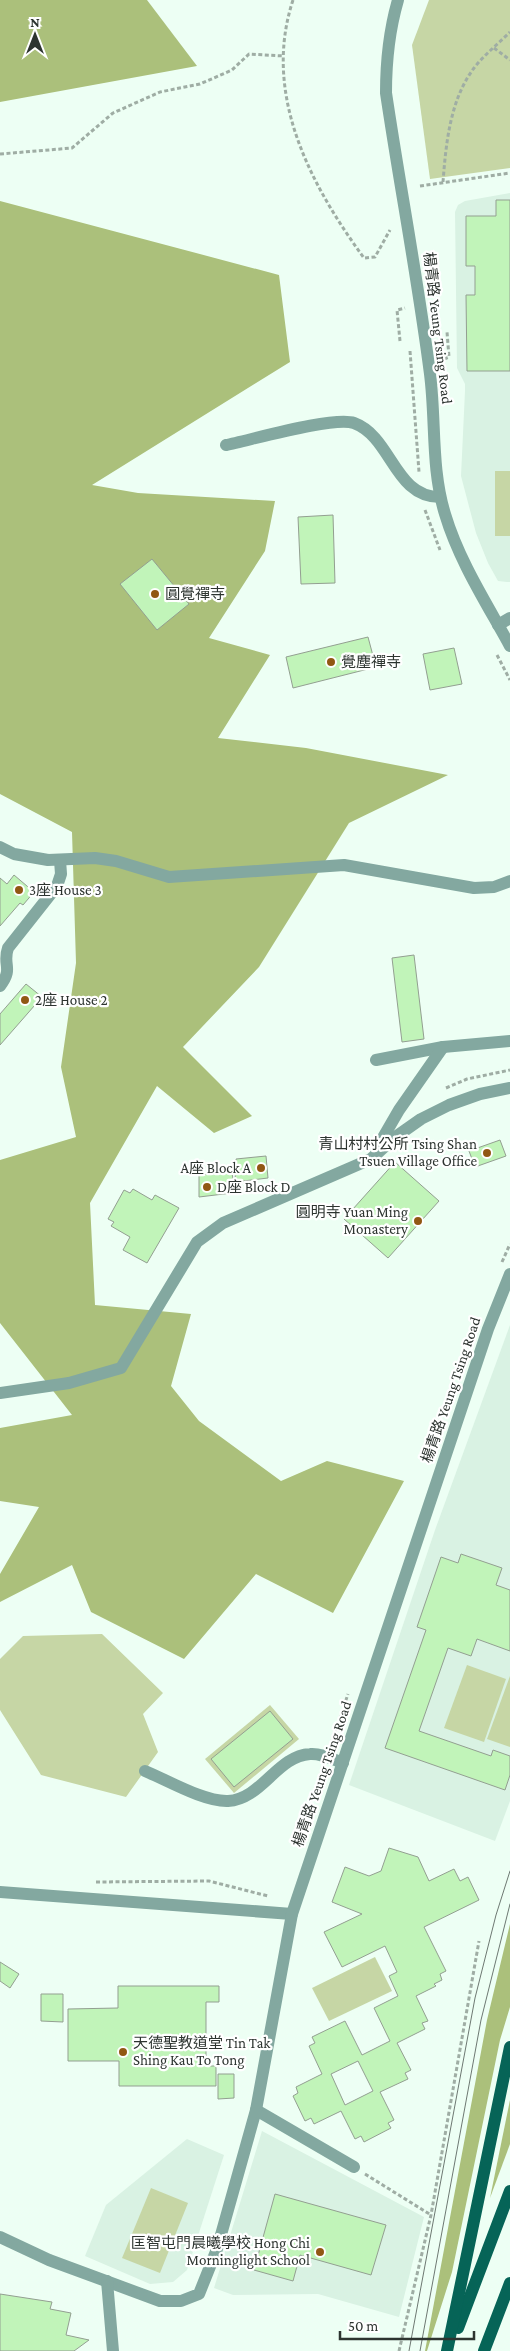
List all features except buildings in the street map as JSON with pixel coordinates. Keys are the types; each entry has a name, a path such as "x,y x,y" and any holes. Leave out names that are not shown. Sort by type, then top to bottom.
{"main road":[{"path":"448,2351 510,2047"},
{"path":"448,2351 510,2191"},
{"path":"484,2351 510,2283"}],"street":[{"name":"楊青路 Yeung Tsing Road","path":"398,0 391,22 386,58 386,93 423,318 432,388 436,473 440,497 458,549 510,646"},
{"path":"226,445 331,423 352,422 370,432 402,478 412,488 429,497 440,497"},
{"path":"498,625 510,618"},
{"path":"0,847 28,857 60,860 106,859 169,877 344,865 474,888 494,887 510,881"},
{"path":"0,986 8,973 6,956 8,948 57,886 61,874 60,860"},
{"path":"376,1060 443,1047 510,1041"},
{"path":"371,1159 399,1110 443,1047"},
{"path":"0,1393 69,1383 121,1368 197,1242 223,1223 371,1159 394,1138 421,1119 457,1102 510,1088"},
{"name":"楊青路 Yeung Tsing Road","path":"106,2281 160,2301 181,2301 199,2294 217,2249 256,2110 292,1914 488,1329 510,1274"},
{"path":"145,1771 207,1797 229,1800 250,1794 292,1759 301,1755 319,1754 343,1763"},
{"path":"0,1892 292,1914"},
{"path":"256,2110 356,2169"},
{"path":"0,2236 48,2260 106,2281 113,2351"}],"path":[{"path":"293,0 289,12 283,68 287,108 304,160 341,227 364,258 375,257 390,230"},
{"path":"443,182 446,142 456,104 474,68 510,32"},
{"path":"494,48 510,60"},
{"path":"0,154 72,148 113,113 160,92 200,84 232,70 249,54 284,56"},
{"path":"420,186 510,173"},
{"path":"400,341 396,310 405,308"},
{"path":"444,359 449,357 447,332"},
{"path":"502,1264 510,1244"},
{"path":"328,1758 332,1740 350,1688"},
{"path":"89,1882 208,1881 280,1899 276,1913"},
{"path":"399,2351 431,2215 479,1941"},
{"path":"356,2169 431,2215"}],"shaded area":[{"path":"510,193 510,582 507,582 498,581 488,563 476,533 461,476 465,384 457,368 455,212 458,205 465,201"},
{"path":"510,1325 510,1801 495,1841 349,1785 435,1530"},
{"name":"匡智屯門晨曦學校 Hong Chi Morninglight School","path":"262,2131 424,2217 399,2317 318,2294 233,2295 214,2288"},
{"name":"匡智屯門晨曦學校 Hong Chi Morninglight School","path":"187,2139 224,2155 187,2270 173,2282 150,2284 85,2256 106,2205"}],"green space":[{"path":"0,0 147,0 197,66 0,102"},
{"path":"429,0 510,0 510,168 430,179 412,45"},
{"path":"0,201 279,275 290,362 92,485 138,493 275,501 265,551 209,638 270,655 218,738 306,748 448,775 349,823 259,967 183,1047 252,1116 214,1133 157,1086 90,1203 95,1305 191,1314 171,1386 199,1421 281,1481 327,1461 404,1481 333,1613 256,1574 184,1659 91,1612 72,1565 0,1602 0,1574 39,1507 0,1501 0,1428 72,1415 0,1323 0,1160 76,1137 61,1067 76,963 72,832 0,794"},
{"path":"495,471 510,471 510,536 495,536"},
{"path":"102,1634 163,1693 143,1714 158,1752 126,1797 41,1775 0,1710 0,1659 23,1636"},
{"path":"467,1665 506,1679 484,1742 444,1728"},
{"path":"510,1676 510,1747 487,1739"},
{"path":"270,1705 299,1739 234,1793 205,1759"},
{"path":"510,1924 510,2007 500,2040 452,2272 427,2351 425,2351 487,2020"},
{"path":"375,1957 392,1991 329,2021 312,1988"},
{"path":"510,2100 510,2144 490,2198"},
{"path":"151,2188 188,2203 160,2273 122,2258"}],"tram line":[{"path":"409,2351 475,1998 496,1915 510,1871"},
{"path":"420,2351 481,2020 510,1904"}],"place":[{"name":"圓覺禪寺","path":"155,594"},
{"name":"覺塵禪寺","path":"331,662"},
{"name":"3座 House 3","path":"19,890"},
{"name":"2座 House 2","path":"25,1000"},
{"name":"青山村村公所 Tsing Shan Tsuen Village Office","path":"487,1153"},
{"name":"A座 Block A","path":"261,1168"},
{"name":"D座 Block D","path":"207,1187"},
{"name":"圓明寺 Yuan Ming Monastery","path":"418,1221"},
{"name":"天德聖教道堂 Tin Tak Shing Kau To Tong","path":"123,2052"},
{"name":"匡智屯門晨曦學校 Hong Chi Morninglight School","path":"320,2252"}]}
